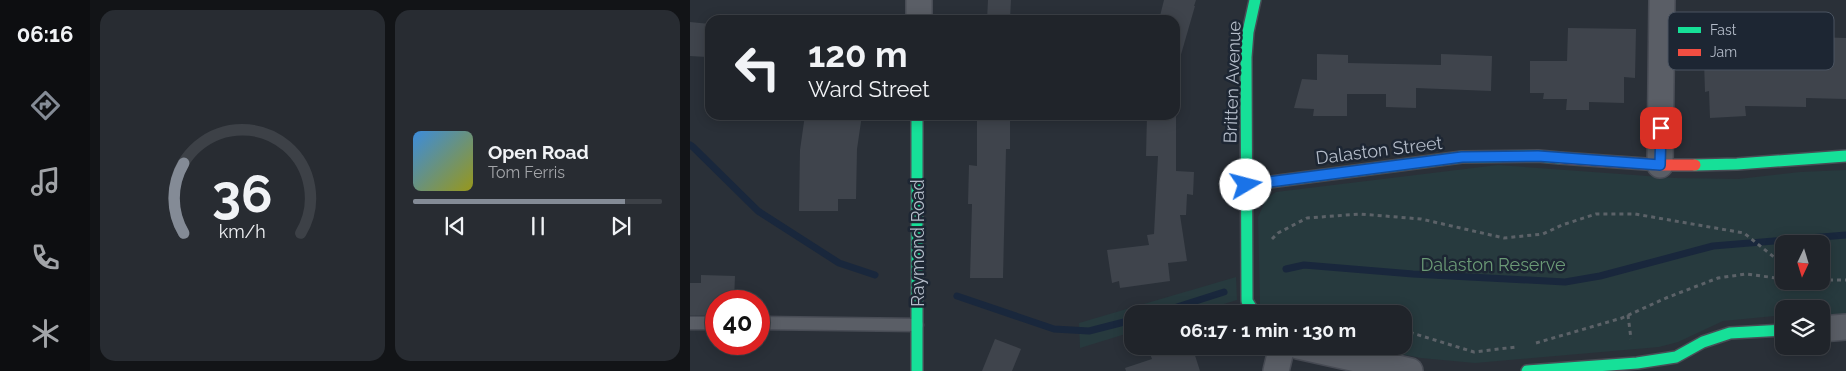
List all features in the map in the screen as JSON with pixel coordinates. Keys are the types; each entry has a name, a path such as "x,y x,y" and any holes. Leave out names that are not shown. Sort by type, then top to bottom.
{"street":[{"path":"919,0 919,15"},
{"name":"Britten Avenue","path":"1249,305 1246,301 1246,57 1248,32 1255,0"},
{"path":"1660,165 1662,0"},
{"name":"Raymond Road","path":"917,120 917,371"},
{"name":"Dalaston Street","path":"1246,185 1462,157 1538,156 1660,165 1737,164 1846,156"},
{"path":"1830,328 1846,327"},
{"path":"1527,371 1633,364 1654,366 1676,357 1703,342 1730,333 1775,330"},
{"path":"1276,371 1280,355"},
{"path":"1338,355 1410,371"}],"lane":[{"path":"690,323 705,323"},
{"path":"770,323 917,325"}],"path":[{"path":"1247,263 1278,233 1307,218 1360,214 1421,220 1504,238 1543,234 1562,225 1596,214 1635,214 1744,233 1775,258"},
{"path":"1533,344 1558,338 1628,315 1718,278 1746,274 1775,278"},
{"path":"1830,280 1846,280"},
{"path":"1628,315 1631,342"},
{"path":"1412,333 1474,352 1508,349 1524,345"}],"green space":[{"name":"Dalaston Reserve","path":"1498,165 1675,178 1738,179 1800,172 1846,170 1846,314 1830,315 1830,300 1775,300 1775,316 1723,321 1678,342 1659,347 1475,363 1406,355 1412,355 1412,305 1261,305 1258,217 1267,198 1276,192"},
{"path":"1236,277 1237,300 1221,305 1140,305"},
{"path":"1124,310 1124,334 1080,348 1079,323"}],"building":[{"path":"988,0 1011,0 1010,15 987,15"},
{"path":"1164,0 1196,0 1180,58 1180,15 1160,15"},
{"path":"690,22 705,24 705,57 690,56"},
{"path":"1568,28 1636,29 1635,78 1624,77 1624,103 1589,102 1589,110 1566,110 1567,99 1543,99 1544,93 1530,93 1530,61 1567,61"},
{"path":"1834,38 1846,38 1846,99 1806,98 1806,107 1745,106 1746,116 1710,118 1709,91 1705,92 1704,70 1834,70"},
{"path":"1317,54 1348,55 1348,63 1441,65 1441,54 1492,56 1491,91 1416,88 1416,108 1386,107 1386,94 1347,94 1347,116 1313,116 1314,109 1294,108 1302,79 1317,80"},
{"path":"804,120 861,120 857,149 856,199 838,199 838,211 799,211 800,150"},
{"path":"977,120 1010,120 1010,149 1006,149 1003,278 970,278 972,204 968,204 969,165 977,166"},
{"path":"1147,120 1176,120 1176,171 1194,172 1193,195 1187,194 1186,215 1180,215 1187,261 1168,263 1170,281 1120,288 1119,281 1112,283 1107,250 1149,245 1147,235 1154,234 1158,156 1146,156"},
{"path":"701,275 735,276 734,290 705,290 705,315 690,315 690,283 701,283"},
{"path":"995,339 1021,349 1012,371 982,371"},
{"path":"1150,355 1195,355 1200,371 1126,371 1125,368 1152,359"}],"waterway":[{"path":"690,145 758,211 839,263 875,275"},
{"path":"1286,269 1304,265 1413,274 1565,282 1600,276 1713,246 1846,235"},
{"path":"1183,305 1224,292"},
{"path":"957,296 1054,329 1089,331 1124,322"}],"traffic: fast":[{"path":"1249,305 1247,301 1246,57 1248,32 1255,0"},
{"path":"917,120 917,371"},
{"path":"1247,185 1462,157 1538,156 1560,158"},
{"path":"1695,165 1737,164 1846,156"},
{"path":"1527,371 1637,363 1676,357 1703,342 1730,333 1775,330"}],"traffic: jam":[{"path":"1560,158 1660,165 1695,165"}],"route":[{"path":"1246,185 1462,157 1538,156 1660,165 1661,128"}]}
